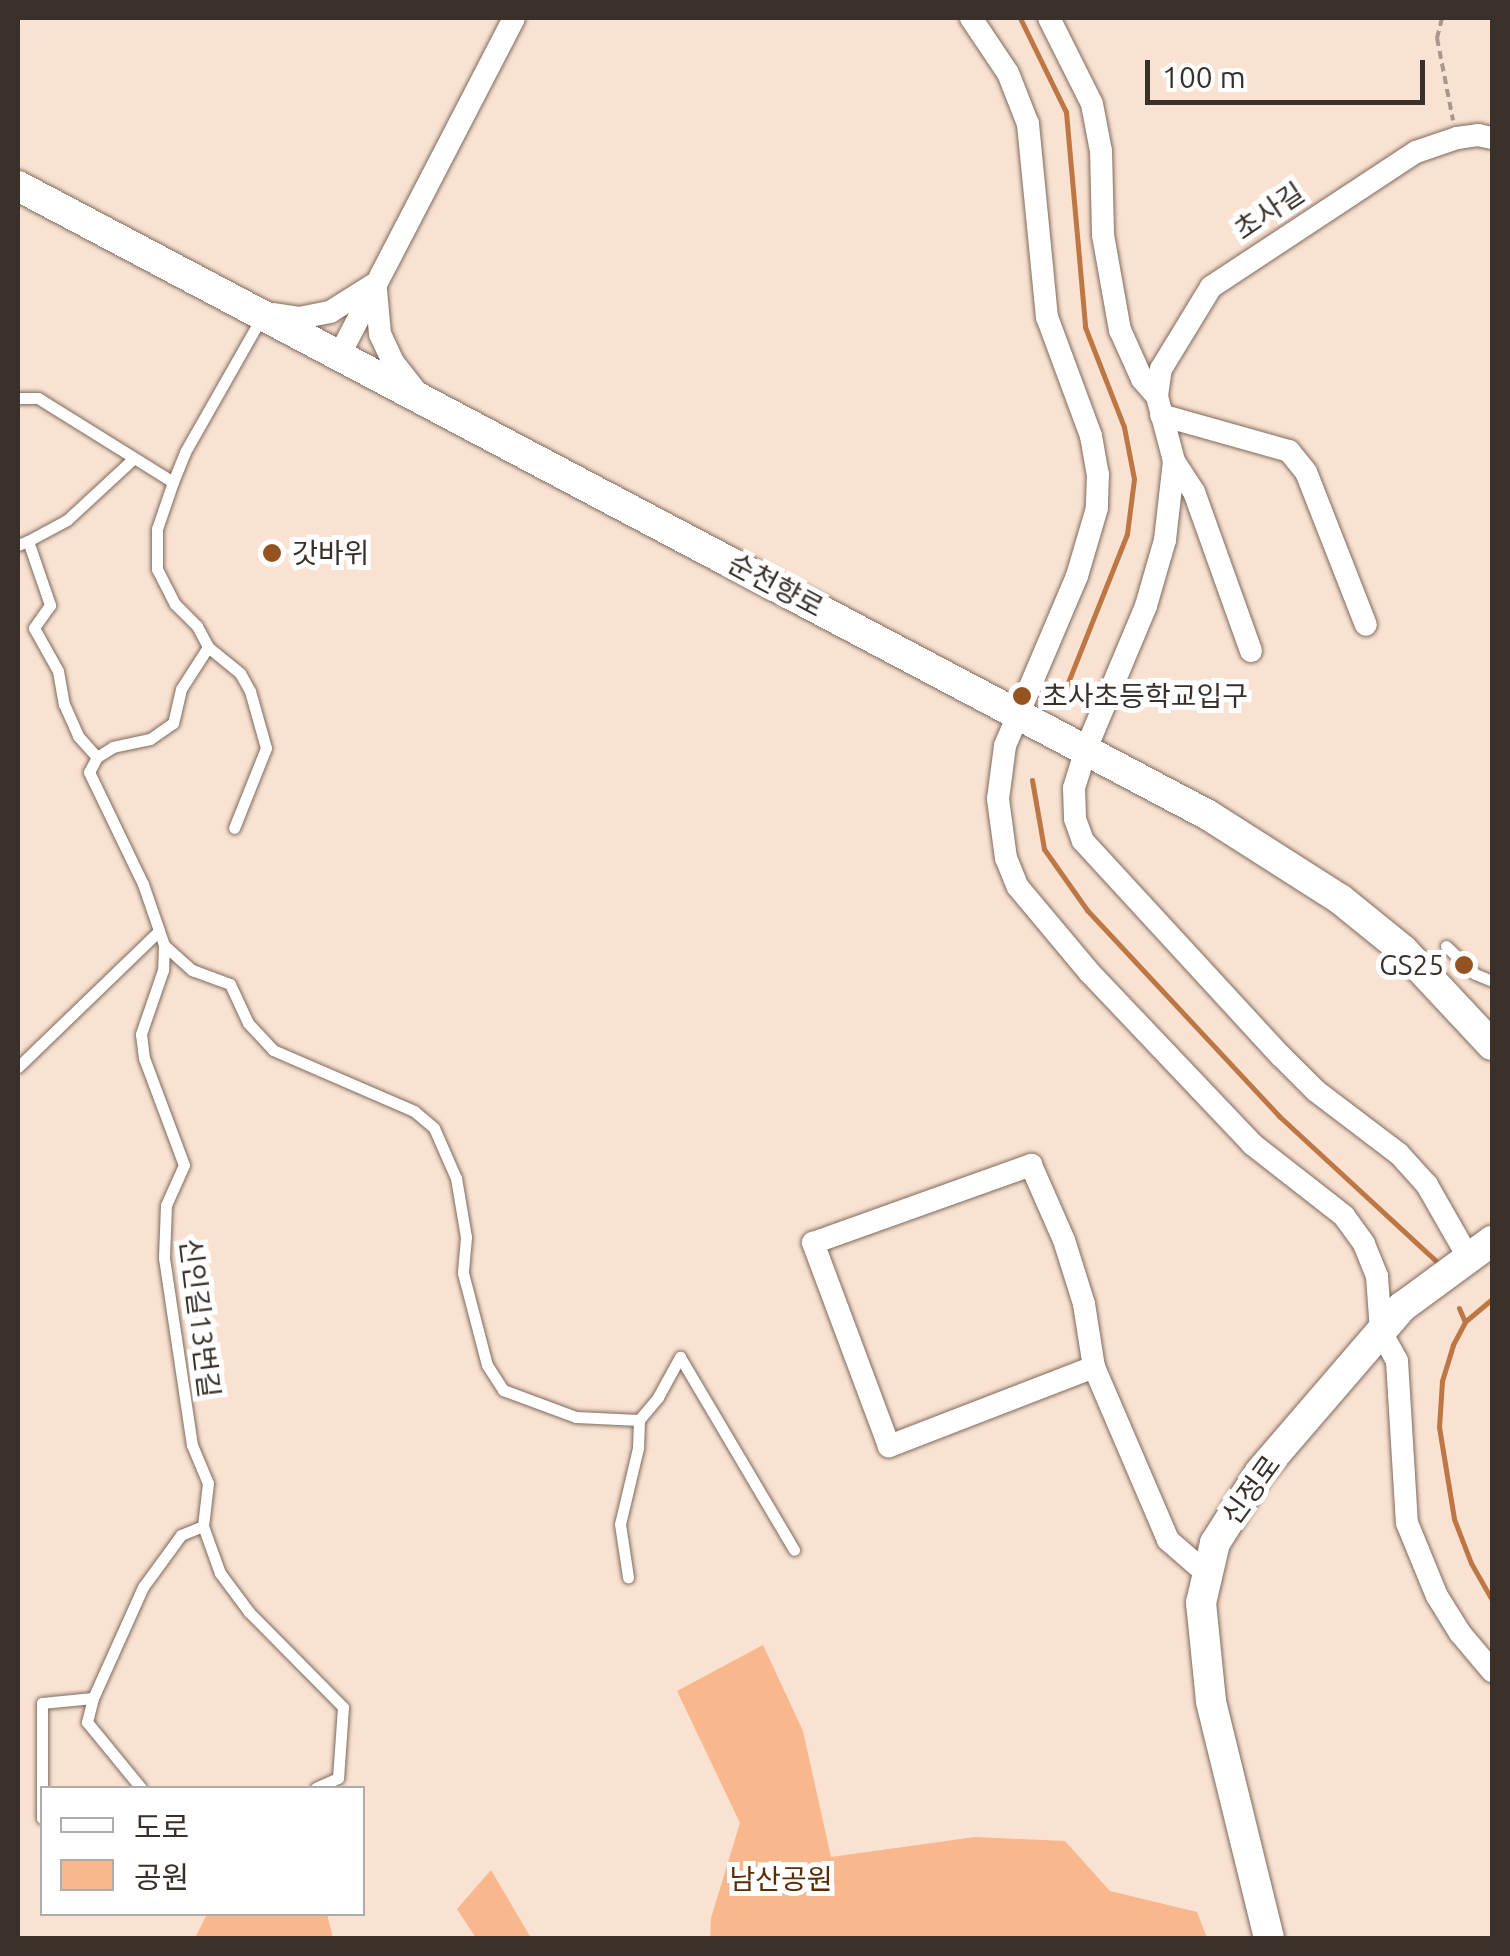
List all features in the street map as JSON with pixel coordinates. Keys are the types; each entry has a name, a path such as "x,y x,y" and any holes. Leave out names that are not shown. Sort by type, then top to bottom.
{"main road":[{"name":"순천향로","path":"18,186 1208,815 1340,899 1403,950 1492,1045"},
{"name":"신정로","path":"1269,1938 1212,1701 1201,1604 1206,1573 1230,1513 1402,1307 1480,1249"}],"street":[{"path":"340,354 514,18"},
{"path":"971,18 1008,73 1028,124 1047,317 1091,436 1098,474 1097,508 1076,576 1005,746 998,799 999,832 1018,887 1207,1099 1252,1144 1344,1216 1364,1244 1377,1276 1381,1332 1396,1361 1407,1523 1416,1553 1460,1633 1492,1671"},
{"path":"1049,18 1092,104 1101,152 1103,235 1120,330 1142,380 1159,405 1174,462 1194,492 1250,651"},
{"name":"초사길","path":"1159,405 1161,369 1211,286 1416,152 1457,138 1492,138"},
{"path":"259,313 299,318 330,312 376,284"},
{"path":"376,284 380,334 393,362 422,398"},
{"path":"1159,405 1289,451 1306,472 1366,625"},
{"path":"1174,462 1164,540 1146,606 1086,749 1074,788 1075,819 1083,840 1316,1091 1400,1154 1480,1249"},
{"path":"1094,1367 889,1446 813,1242 1030,1165 1064,1240 1084,1304 1094,1367 1168,1540 1206,1573"}],"lane":[{"path":"234,828 266,748 250,691 240,674 208,646 197,626 175,604 158,569 157,529 184,452 259,313"},
{"path":"18,398 38,398 173,482"},
{"path":"97,757 78,736 64,704 58,670 34,628 50,605 23,543 67,520 134,458"},
{"path":"208,646 181,689 173,723 150,739 113,748 97,757 89,772 164,945 192,970 230,984 248,1024 273,1050 414,1111 434,1128 456,1178 466,1237 463,1272 486,1364 503,1390 576,1417 639,1420"},
{"path":"18,1067 159,931"},
{"name":"신인길13번길","path":"164,945 163,970 141,1034 144,1058 184,1164 166,1205 164,1258 192,1445 208,1483 203,1526"},
{"path":"1446,946 1475,974 1492,981"},
{"path":"628,1577 620,1524 638,1448 639,1420 658,1397 680,1356 794,1550"},
{"path":"139,1786 88,1722 93,1698 142,1587 181,1535 203,1526 220,1573 249,1612 343,1707 338,1778 320,1786"},
{"path":"42,1786 42,1703 93,1698"}],"path":[{"path":"1442,18 1437,38 1457,138"}],"green space":[{"name":"남산공원","path":"763,1645 803,1731 831,1857 975,1837 1065,1841 1110,1891 1197,1912 1207,1938 710,1938 711,1918 740,1823 677,1691"},
{"path":"491,1870 531,1938 476,1938 457,1909"},
{"path":"206,1916 328,1916 333,1938 195,1938"}],"waterway":[{"path":"1020,18 1066,112 1085,327 1124,427 1134,479 1127,534 1058,707"},
{"path":"1032,780 1044,849 1087,910 1279,1116 1437,1262"},
{"path":"1492,1299 1465,1322 1453,1345 1442,1381 1439,1427 1454,1519 1471,1563 1492,1600"},
{"path":"1459,1308 1465,1322"}],"place":[{"name":"갓바위","path":"272,553"},
{"name":"초사초등학교입구","path":"1022,696"},
{"name":"GS25","path":"1464,965"}]}
